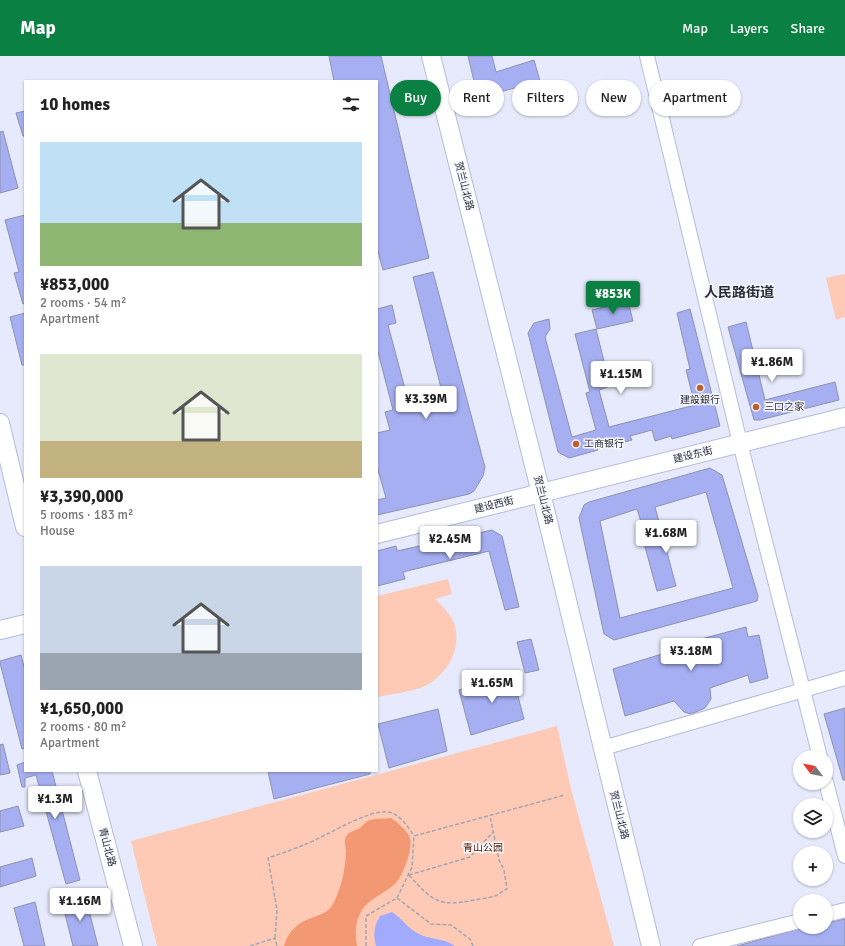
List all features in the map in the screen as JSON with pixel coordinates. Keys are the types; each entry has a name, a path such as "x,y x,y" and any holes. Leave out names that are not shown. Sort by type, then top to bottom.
{"main road":[{"name":"贺兰山北路","path":"431,56 541,493 651,946"},
{"name":"建设东街","path":"541,493 845,417"},
{"path":"0,423 24,523"},
{"name":"建设西街","path":"378,534 541,493"},
{"path":"0,630 24,624"},
{"name":"青山北路","path":"87,772 133,946"}],"street":[{"path":"647,56 740,443 818,750"},
{"path":"603,748 802,689 845,678"},
{"path":"828,790 845,856"},
{"path":"833,913 845,910"},
{"path":"700,946 793,923"}],"path":[{"path":"414,836 565,795"},
{"path":"277,946 275,938 276,910 268,858 306,844 364,817 380,812 388,812 396,816 409,828 414,836 412,867 397,898 366,916 366,946"},
{"path":"409,875 424,892 449,904 459,904 500,894 507,889 504,870 499,860 494,831 489,816"},
{"path":"409,875 470,857 494,831"},
{"path":"397,898 431,924 451,925 470,939 474,946"},
{"path":"250,946 275,938"}],"green space":[{"path":"845,274 845,317 836,320 826,278"},
{"path":"448,579 452,594 435,599 444,608 454,622 456,644 454,653 446,669 425,686 378,697 378,596"},
{"name":"青山公园","path":"557,726 571,789 614,946 157,946 131,841"}],"shaded area":[{"path":"391,818 409,835 411,843 409,855 401,875 395,884 373,899 362,910 356,928 357,946 284,946 289,935 295,928 309,919 329,910 333,904 341,885 344,871 346,857 345,841 347,835 350,832 360,828 366,822 375,819"}],"water":[{"path":"392,912 419,934 451,943 455,946 376,946 375,927 378,920 380,916"}],"building":[{"path":"329,56 381,56 390,94 390,116 395,116 429,258 383,270 378,252 378,80 334,80"},
{"path":"468,56 492,56 496,72 534,60 540,80 512,80 512,89 504,91 504,80 474,80"},
{"path":"24,111 24,136 23,136 16,113"},
{"path":"3,131 18,188 0,193 0,132"},
{"path":"24,215 23,304 14,273 19,272 5,220"},
{"path":"433,272 485,467 483,476 474,491 469,494 378,515 378,500 386,498 378,470 378,433 390,430 385,412 393,410 378,352 378,309 392,305 396,323 388,325 409,404 442,392 413,277"},
{"path":"628,301 633,321 597,329 592,310"},
{"path":"690,309 720,426 672,439 671,436 655,441 652,430 630,436 632,440 621,443 620,439 596,446 598,450 569,458 558,452 528,333 534,323 549,319 550,329 545,337 572,437 596,430 586,393 590,392 575,334 596,329 610,386 599,390 609,427 695,405 686,370 690,369 677,313"},
{"path":"24,313 24,365 22,365 10,317"},
{"path":"746,322 765,400 835,382 839,400 760,420 754,420 728,327"},
{"path":"710,468 722,475 758,596 757,601 614,640 604,634 579,518 584,505 589,502","holes":["706,492 733,588 620,618 600,521 637,509 644,531 641,532 657,591 676,586 655,507"]},
{"path":"492,530 502,536 519,607 505,610 489,551 403,572 405,579 378,586 378,551 396,546 397,551"},
{"path":"746,627 748,637 759,635 768,678 750,683 748,675 710,688 711,699 705,708 691,714 684,712 674,701 625,716 613,669 675,650 675,646"},
{"path":"531,639 539,670 525,673 517,642"},
{"path":"21,655 24,667 24,748 22,749 0,663 0,661"},
{"path":"512,674 524,719 471,735 459,690"},
{"path":"845,708 845,780 843,780 824,714"},
{"path":"438,709 447,751 389,768 378,724"},
{"path":"3,744 10,773 0,775 0,745"},
{"path":"24,762 24,772 52,772 80,880 66,884 36,775 25,778 25,787 22,787 17,765"},
{"path":"268,772 370,772 370,774 274,799"},
{"path":"18,806 24,826 0,832 0,811"},
{"path":"32,858 36,876 0,887 0,867"},
{"path":"85,895 98,946 73,946 62,902"},
{"path":"35,902 45,946 24,946 14,908"},
{"path":"845,919 845,946 737,946 793,931 793,934 833,934 833,922"}],"place":[{"name":"建設銀行","path":"700,388"},
{"name":"三口之家","path":"756,407"},
{"name":"工商银行","path":"576,444"}],"district":[{"name":"人民路街道","path":"739,292"}]}
